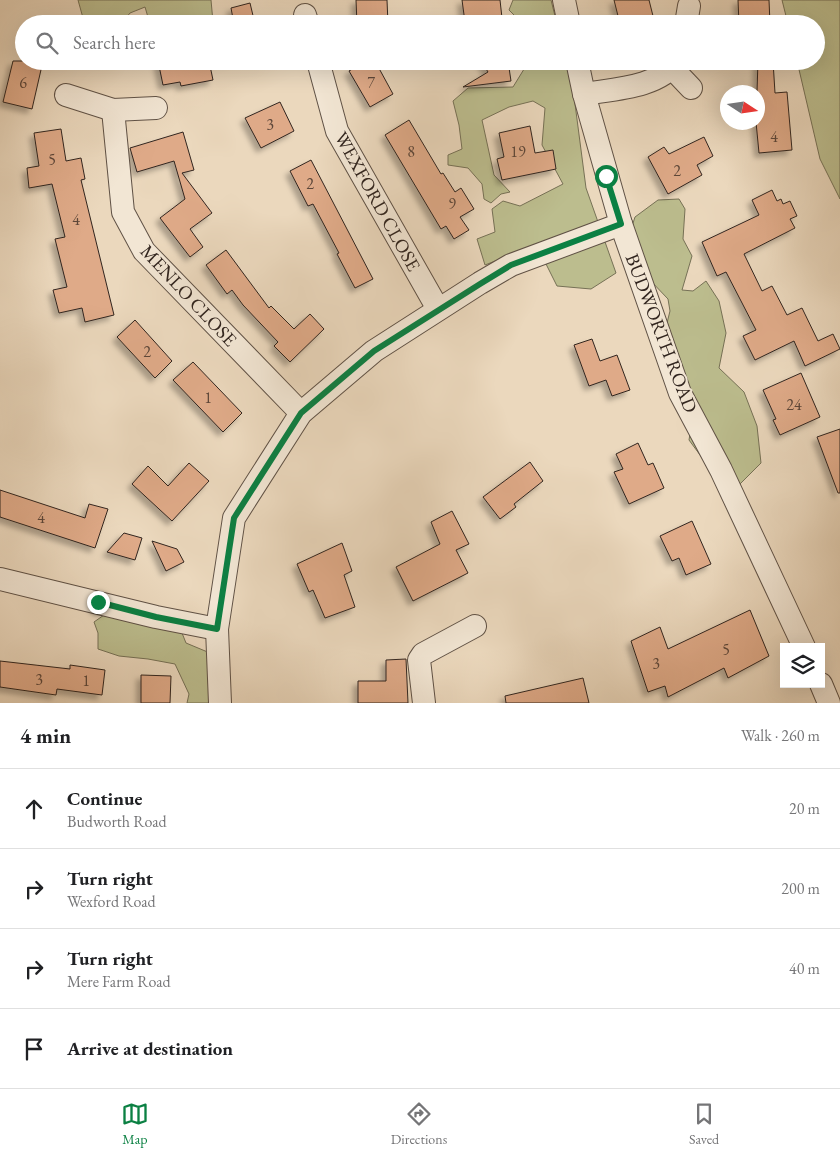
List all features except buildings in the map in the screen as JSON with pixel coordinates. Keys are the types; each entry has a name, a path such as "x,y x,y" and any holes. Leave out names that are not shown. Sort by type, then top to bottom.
{"street":[{"path":"564,0 567,15"},
{"name":"WEXFORD CLOSE","path":"320,70 337,131 438,309"},
{"name":"BUDWORTH ROAD","path":"579,70 621,224 680,393 729,487 802,643"},
{"path":"584,94 646,83 659,77 668,70"},
{"path":"678,70 691,88"},
{"path":"66,95 114,110 156,108"},
{"name":"MENLO CLOSE","path":"114,110 123,212 144,251 301,413"},
{"path":"220,703 217,629 234,518 301,413 374,351 438,309 511,265 621,224"},
{"path":"0,579 156,617 217,629"},
{"path":"424,703 419,660 423,654 475,626"},
{"path":"823,688 829,703"}],"green space":[{"path":"78,0 211,0 212,15 147,15 145,7 128,15 82,15"},
{"path":"513,0 551,0 555,15 514,15 509,10"},
{"path":"782,0 840,0 840,199 820,159 799,70 825,70 825,15 786,15"},
{"path":"523,70 569,70 586,188 616,273 591,289 557,286 546,264 508,256 485,265 477,239 495,232 492,209 503,201 520,206 563,184 542,145 545,108 533,101 509,107 482,120 494,175 510,192 501,194 491,203 484,199 482,184 468,168 448,165 448,155 462,149 453,101 468,88 513,87"},
{"path":"679,199 685,209 683,239 692,256 682,290 693,291 706,281 719,301 726,333 719,368 744,392 757,426 761,463 732,492 717,478 689,440 693,415 662,343 670,311 668,299 648,278 627,242 635,217 658,200"},
{"path":"104,615 180,628 186,643 210,653 213,703 187,703 189,694 175,664 119,656 98,649 98,633 94,622"}],"route":[{"path":"98,602 156,617 217,629 234,518 301,413 374,351 438,309 511,265 621,224 606,176"}]}
